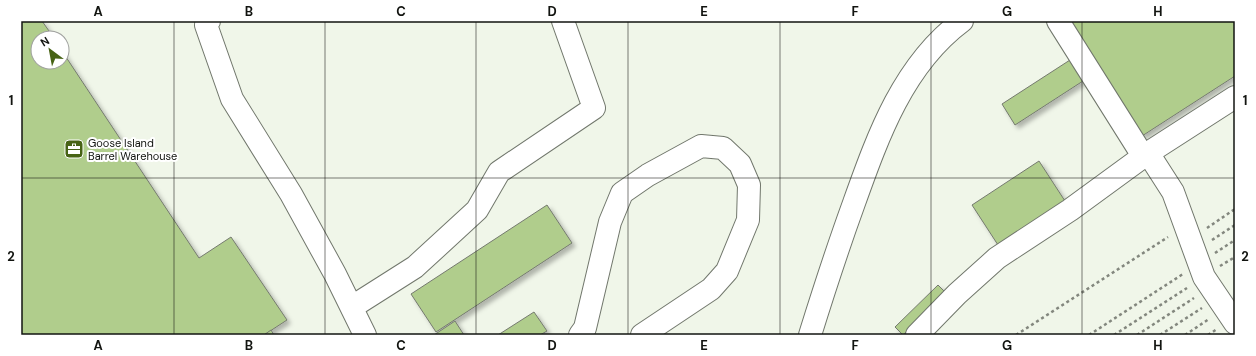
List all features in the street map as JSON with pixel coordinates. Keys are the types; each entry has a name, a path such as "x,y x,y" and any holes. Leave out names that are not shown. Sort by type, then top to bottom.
{"lane":[{"path":"209,21 206,25 232,99 291,194 366,335"},
{"path":"352,307 415,267 477,210 499,172 594,108 563,21"},
{"path":"810,335 829,273 876,142 896,98 927,56 951,30 962,21"},
{"path":"1058,21 1145,155 1174,192 1207,274"},
{"path":"917,335 956,294 997,258 1070,210 1145,155 1235,97"},
{"path":"580,335 585,328 610,222 622,193 648,175 701,146 723,148 740,164 749,186 748,220 727,272 711,290 642,335"}],"path":[{"path":"1185,335 1207,274 1235,209"},
{"path":"1137,335 1207,274 1235,225"},
{"path":"1160,335 1235,240"},
{"path":"1114,335 1235,257"},
{"path":"1016,335 1207,274"},
{"path":"1089,335 1207,274"}],"building":[{"name":"Goose Island Barrel Warehouse","path":"21,21 42,21 48,30 30,30 30,70 70,70 70,63 199,258 231,237 287,320 264,335 21,335"},
{"path":"1068,21 1235,21 1235,76 1142,136"},
{"path":"1070,60 1083,81 1015,125 1002,104"},
{"path":"1039,161 1065,201 998,245 972,205"},
{"path":"547,205 572,243 436,332 411,294"},
{"path":"938,285 947,294 903,335 895,327"},
{"path":"534,312 547,331 540,335 498,335"},
{"path":"455,321 464,335 434,335"},
{"path":"271,330 274,335 264,335"}],"place":[{"name":"Goose Island Barrel Warehouse","path":"74,149"}]}
